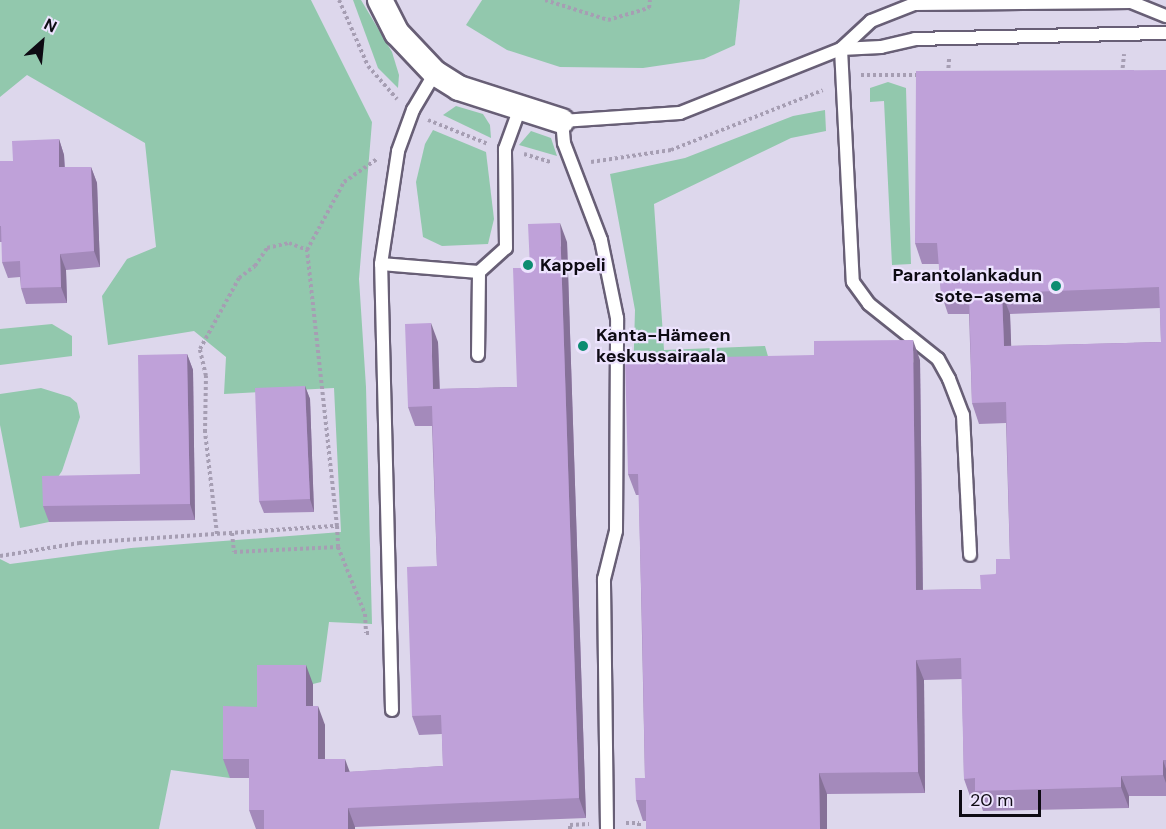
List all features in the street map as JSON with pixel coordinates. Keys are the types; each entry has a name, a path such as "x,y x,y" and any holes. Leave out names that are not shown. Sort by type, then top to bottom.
{"street":[{"path":"380,0 397,33 435,73 459,88 562,121"}],"lane":[{"path":"970,555 963,415 949,379 938,359 869,304 853,282 841,49 871,21 914,4 1131,2 1166,16"},
{"path":"607,829 604,579 616,531 617,318 601,240 564,143 562,121 680,113 841,49 880,47 915,39 1166,33"},
{"path":"392,710 381,264 398,151 413,110 435,73"},
{"path":"381,264 479,272 506,248 506,149 520,108"},
{"path":"478,356 479,272"}],"path":[{"path":"545,0 608,20 650,8 650,0"},
{"path":"366,623 338,547 307,250 344,182 369,162"},
{"path":"217,534 205,432 206,376 200,349 239,278 255,266 267,248 289,243 307,250"},
{"path":"0,556 79,543 337,526"},
{"path":"232,533 234,552 338,547"}],"shaded area":[{"name":"Kanta-Hämeen keskussairaala","path":"311,0 482,0 467,25 735,45 740,0 1166,0 1166,829 159,829 164,803 0,568 0,60 372,122"}],"green space":[{"path":"0,0 311,0 372,122 359,279 366,387 372,624 329,622 321,682 313,684 264,726 230,726 230,778 171,770 159,829 0,829 0,559 10,564 131,548 341,532 334,388 224,394 226,357 194,331 108,345 102,296 127,259 156,247 145,143 27,75 0,97"},
{"path":"353,0 361,0 392,52 399,75 398,88 378,68"},
{"path":"482,0 740,0 735,45 704,59 643,68 560,67 507,50 466,25"},
{"path":"888,82 906,88 911,264 892,265 884,101 870,102 870,88"},
{"path":"456,106 483,114 490,125 491,138 443,115"},
{"path":"825,110 826,131 791,138 654,204 664,350 765,346 774,377 633,380 635,310 610,174 685,158 793,116"},
{"path":"433,130 486,152 494,219 488,244 442,246 423,237 416,182 425,144"},
{"path":"531,131 551,138 557,156 519,145"},
{"path":"52,324 72,336 72,356 0,365 0,329"},
{"path":"41,388 70,397 77,403 80,417 62,471 48,492 49,522 20,528 0,425 0,394"}],"building":[{"path":"1166,70 1166,760 1163,760 1163,775 1121,776 1121,787 975,791 975,778 964,779 961,658 916,660 918,772 819,773 820,829 646,829 646,800 636,800 635,778 645,778 642,622 638,474 628,474 625,359 814,355 814,341 913,340 916,590 981,589 980,575 996,574 996,559 1010,559 1006,402 972,403 969,293 941,293 937,243 915,243 916,71","holes":["1159,287 1161,342 1004,346 1002,293"]},
{"path":"59,139 59,167 91,167 94,251 60,254 61,287 21,288 20,261 2,262 0,161 13,161 12,141"},
{"path":"560,223 579,798 348,808 348,829 264,829 264,810 249,810 249,759 223,759 223,706 257,707 257,665 306,665 306,706 318,706 318,759 345,759 345,772 443,766 441,715 412,716 407,567 437,566 432,406 408,407 405,324 431,323 433,389 517,387 513,268 530,268 528,224"},
{"path":"187,354 190,504 43,506 42,476 140,474 138,355"},
{"path":"305,386 310,499 259,501 255,388"}],"place":[{"name":"Kappeli","path":"528,265"},
{"name":"Parantolankadun sote-asema","path":"1056,286"},
{"name":"Kanta-Hämeen keskussairaala","path":"583,346"}]}
